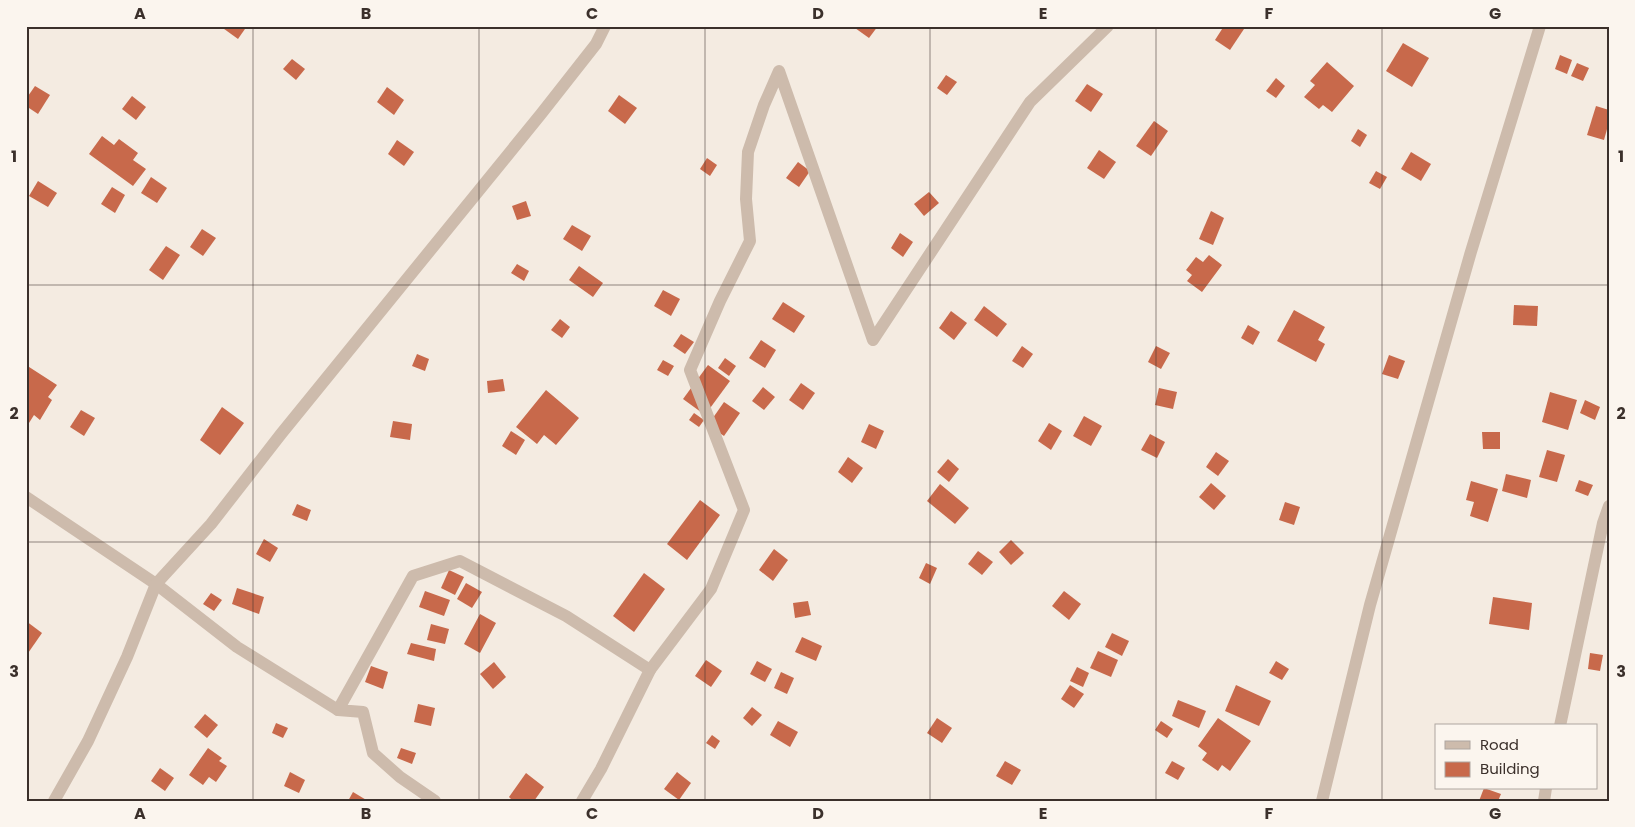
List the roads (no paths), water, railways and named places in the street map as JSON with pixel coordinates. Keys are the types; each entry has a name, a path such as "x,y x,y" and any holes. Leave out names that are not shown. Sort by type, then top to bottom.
{"street":[{"path":"54,801 88,741 128,657 156,584 211,524 287,426 541,114 596,44 605,26"},
{"path":"582,801 601,769 650,670 711,589 744,510 690,370 720,301 750,241 746,199 748,152 764,106 780,71 872,340 1030,102 1108,26"},
{"path":"1322,801 1370,605 1470,255 1540,26"},
{"path":"26,497 156,584 237,647 338,710 363,712 373,752 400,778 435,801"},
{"path":"1560,724 1603,523 1609,506"},
{"path":"338,710 414,576 460,560 566,616 650,670"}]}
